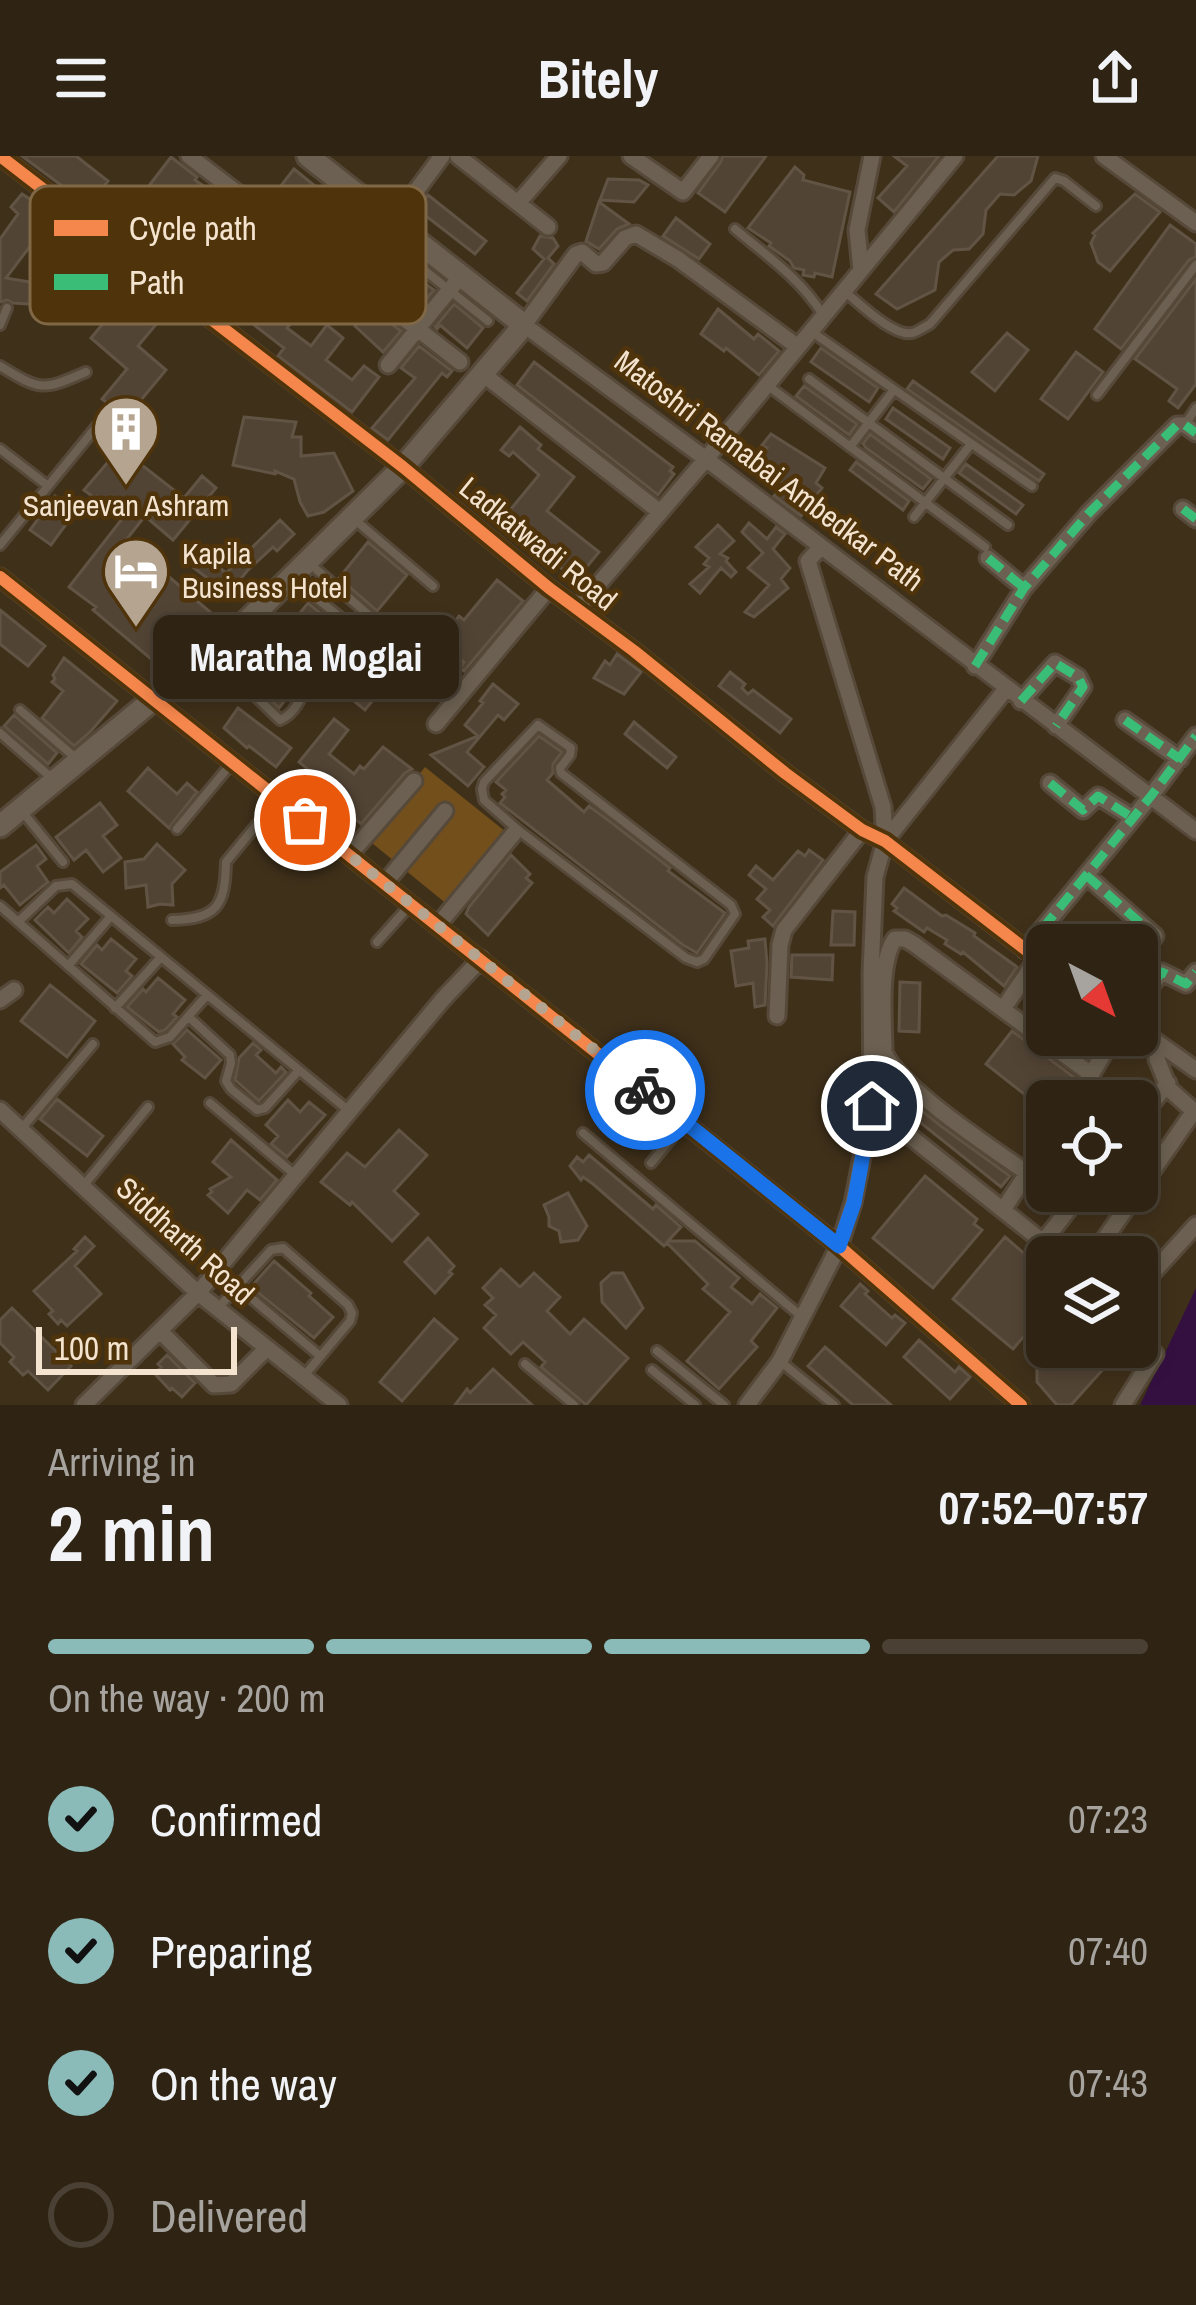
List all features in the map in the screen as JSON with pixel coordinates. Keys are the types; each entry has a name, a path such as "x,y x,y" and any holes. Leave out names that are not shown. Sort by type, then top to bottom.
{"street":[{"name":"Ladkatwadi Road","path":"0,156 39,186"},
{"path":"189,156 228,186"},
{"name":"Matoshri Ramabai Ambedkar Path","path":"308,156 347,186"},
{"path":"419,186 442,156"},
{"path":"458,156 548,227"},
{"path":"518,203 559,156"},
{"path":"631,156 683,192 711,156"},
{"path":"861,271 857,230 872,156"},
{"path":"578,608 955,156"},
{"path":"1104,156 1196,223"},
{"path":"0,826 210,652 249,634 303,567 404,467 524,326 576,254 582,252 596,264 603,263 625,238 636,234 798,347"},
{"name":"Matoshri Ramabai Ambedkar Path","path":"426,260 706,459 1196,832"},
{"path":"426,319 456,283"},
{"name":"Ladkatwadi Road","path":"218,324 785,773 885,842 1026,951"},
{"path":"412,324 460,362"},
{"path":"388,365 422,324"},
{"path":"483,374 660,512"},
{"path":"975,666 1024,588 1089,513 1177,424 1190,429"},
{"path":"821,548 808,561 883,807 885,842 874,878 871,973 880,1065 1026,1172"},
{"path":"987,552 1024,588"},
{"path":"0,577 839,1246 1021,1405"},
{"path":"436,724 549,588"},
{"path":"1021,700 1054,663 1078,677 1083,687 1055,726"},
{"path":"885,842 1006,689"},
{"path":"1125,720 1180,760"},
{"path":"1057,924 1086,875 1196,736"},
{"path":"349,855 414,781"},
{"path":"1049,783 1083,810 1098,796 1133,818"},
{"path":"385,883 445,811"},
{"path":"777,1016 784,930 862,830"},
{"path":"438,926 516,831"},
{"path":"1086,875 1141,924"},
{"path":"747,1405 780,1361 839,1246 854,1203 884,1052 886,967 889,947 896,939 914,944 1092,1075"},
{"path":"84,1405 198,1293 442,999 481,959"},
{"path":"1158,977 1162,972 1186,984 1196,972"},
{"path":"1003,1010 1026,974"},
{"path":"1158,1044 1196,1070"},
{"path":"1089,1080 1103,1056"},
{"path":"1106,1236 1192,1115 1192,1107 1174,1095 1157,1056"},
{"path":"1158,1096 1168,1083"},
{"path":"872,1106 1036,1236"},
{"name":"Siddharth Road","path":"0,1111 198,1293 339,1405"},
{"path":"1003,1210 1026,1175"},
{"path":"1048,1236 1067,1212"},
{"path":"1158,1267 1196,1225"},
{"path":"160,1330 214,1385 232,1384 266,1349"},
{"path":"1124,1405 1146,1368"}],"lane":[{"path":"844,291 890,328 905,335 915,332 930,324 1055,178 1096,206"},
{"path":"735,229 799,282 823,316"},
{"path":"1097,395 1196,265"},
{"path":"456,283 488,321"},
{"path":"0,325 7,308"},
{"path":"811,332 1032,486"},
{"path":"0,366 37,386 52,386 86,372"},
{"path":"809,379 1008,525"},
{"path":"766,385 987,552"},
{"path":"850,447 893,391"},
{"path":"1190,429 1196,408"},
{"path":"0,545 97,427"},
{"path":"914,517 971,444"},
{"path":"0,449 47,486"},
{"path":"353,519 433,586"},
{"path":"303,567 387,632"},
{"path":"303,567 310,592 401,666"},
{"path":"210,652 280,720 289,715 304,691 304,682 249,634 230,670"},
{"path":"20,710 79,761"},
{"path":"538,724 571,748 561,773 731,904 736,914 704,959 686,958 516,831 484,800 482,789 538,724"},
{"path":"0,733 55,781"},
{"path":"177,829 232,762"},
{"path":"172,920 192,920 222,902 226,862 278,799"},
{"path":"20,809 63,862"},
{"path":"18,922 56,886 72,884 348,1110"},
{"path":"377,942 411,904"},
{"path":"0,906 155,1042 170,1037 208,995"},
{"path":"68,966 111,916"},
{"path":"115,1008 160,957"},
{"path":"190,1018 230,1054 226,1081 257,1110 265,1108 299,1070"},
{"path":"21,1129 93,1044"},
{"path":"210,1103 296,1175"},
{"path":"84,1185 148,1107"},
{"path":"651,1163 685,1122"},
{"path":"583,1133 802,1317"},
{"path":"218,1309 271,1250 283,1248 352,1313 350,1322 303,1377"},
{"path":"238,1287 320,1357"},
{"path":"657,1351 724,1405"},
{"path":"780,1361 834,1405"},
{"path":"525,1364 574,1405"},
{"path":"652,1370 695,1405"}],"shaded area":[{"path":"425,767 506,832 448,905 367,839"},
{"path":"1196,1288 1196,1405 1140,1405"}],"building":[{"path":"22,156 76,156 108,181 104,186 62,186"},
{"path":"723,156 766,156 725,212 698,193"},
{"path":"894,156 939,156 894,212 878,198 907,166"},
{"path":"998,156 1038,156 1031,181 1014,195 1000,194 986,210 983,234 969,249 953,250 939,262 935,290 897,309 876,294"},
{"path":"171,157 204,186 149,186"},
{"path":"795,167 803,180 850,192 832,277 803,275 804,270 794,268 771,243 748,228"},
{"path":"294,169 315,186 281,186"},
{"path":"608,179 639,180 648,185 634,202 600,200"},
{"path":"22,194 30,199 30,246 6,278 30,282 30,304 0,302 0,239 18,214 11,207"},
{"path":"1135,194 1160,212 1110,271 1098,262 1091,243 1093,233"},
{"path":"426,198 486,241 475,254 426,216"},
{"path":"599,202 629,224 617,229 599,249 586,241"},
{"path":"676,218 710,244 699,259 663,236"},
{"path":"1170,225 1196,244 1196,257 1121,349 1095,329"},
{"path":"540,236 553,238 558,246 548,258 554,264 527,301 517,293 544,259 533,249"},
{"path":"1196,279 1196,384 1178,408 1169,401 1177,389 1135,359"},
{"path":"454,304 483,328 467,348 440,325 435,327"},
{"path":"718,309 754,339 758,334 779,351 759,375 701,334"},
{"path":"103,324 156,324 138,346 166,370 126,418 102,399 127,369 91,338"},
{"path":"252,324 290,324 287,328 311,346 327,325 343,338 326,360 352,380 364,366 379,377 352,412 278,356 284,348"},
{"path":"392,324 401,331 383,352 355,326"},
{"path":"1007,333 1028,350 995,391 972,372"},
{"path":"419,346 452,371 447,377 442,373 388,440 372,428 415,378 401,368"},
{"path":"821,348 878,388 869,402 811,362"},
{"path":"1076,352 1103,372 1068,419 1041,399"},
{"path":"534,362 673,467 674,474 658,495 517,385"},
{"path":"913,381 1044,474 1039,481 907,389"},
{"path":"804,386 857,424 849,435 796,396"},
{"path":"893,408 950,448 943,459 886,419"},
{"path":"244,417 296,422 292,437 301,437 301,456 334,453 353,491 324,512 308,516 294,479 233,465"},
{"path":"520,427 541,445 538,449 574,477 547,511 599,552 576,580 501,521 539,475 513,452 509,456 501,450"},
{"path":"771,434 825,468 816,483 822,488 801,516 774,496 784,484 748,468 767,448 762,445"},
{"path":"870,434 931,479 923,489 866,448 863,444"},
{"path":"120,448 184,498 202,476 216,488 173,540 145,516 126,540 210,612 166,665 161,660 157,664 69,587 122,519 84,490"},
{"path":"856,462 909,501 903,510 850,470"},
{"path":"966,464 1023,505 1016,514 959,473"},
{"path":"55,496 75,512 51,545 30,530"},
{"path":"280,520 294,534 277,551 273,547 228,594 194,568 204,555 226,573"},
{"path":"749,523 767,539 776,527 785,534 773,549 790,568 781,579 788,588 754,617 745,612 769,585 748,568 763,553 742,532"},
{"path":"718,525 734,541 720,554 736,572 731,577 721,568 700,593 690,584 709,567 704,564 709,558 696,547"},
{"path":"368,542 407,575 377,611 339,578"},
{"path":"497,580 523,601 464,671 460,668 464,662 438,642 459,616 464,620"},
{"path":"308,603 395,673 365,710 278,640"},
{"path":"0,610 45,646 28,666 0,644"},
{"path":"617,654 641,672 624,694 594,678 605,661 610,665"},
{"path":"261,657 296,686 279,708 246,676"},
{"path":"64,658 117,701 74,746 42,718 63,691 52,682"},
{"path":"730,672 745,684 742,688 748,694 753,690 791,719 780,733 719,686"},
{"path":"493,684 518,704 504,720 498,715 467,752 484,767 468,786 431,755 478,736 465,725"},
{"path":"238,708 291,748 276,767 224,728"},
{"path":"14,715 57,753 48,764 4,726"},
{"path":"334,719 348,730 329,754 354,774 383,747 412,769 361,824 332,799 337,793 299,762"},
{"path":"634,722 676,757 667,768 625,734"},
{"path":"539,736 562,752 547,780 584,812 589,806 612,823 725,913 697,953 500,803 506,790 496,782"},
{"path":"148,768 177,794 187,783 197,792 169,828 128,791"},
{"path":"100,803 117,825 103,836 121,858 103,872 86,850 74,860 56,837"},
{"path":"157,844 185,870 172,884 173,905 148,907 146,885 126,888 125,862 144,859"},
{"path":"36,845 46,859 37,866 48,882 20,905 4,885 0,888 0,872"},
{"path":"809,850 823,860 773,926 763,917 770,910 757,899 766,889 749,875 756,866 773,880 798,851 805,856"},
{"path":"511,855 530,874 526,878 532,883 488,935 466,914"},
{"path":"904,888 975,933 1017,967 1004,986 963,952 945,944 947,940 927,928 924,932 894,911 897,908 892,904"},
{"path":"67,899 88,919 76,931 82,937 69,953 35,920 48,907 54,913"},
{"path":"833,911 855,912 854,945 831,945"},
{"path":"111,939 136,959 126,971 132,976 117,993 81,964 97,945 102,950"},
{"path":"765,939 765,1005 755,1007 753,983 736,986 731,951 749,948 748,941"},
{"path":"792,955 833,955 832,980 791,977"},
{"path":"158,978 185,1000 173,1014 177,1017 159,1032 127,1007"},
{"path":"900,982 920,983 919,1032 899,1031"},
{"path":"50,985 95,1021 67,1057 21,1021"},
{"path":"187,1030 221,1060 205,1078 182,1060 185,1057 173,1044"},
{"path":"1012,1031 1026,1041 1026,1056 1046,1056 1075,1078 1026,1080 1026,1095 986,1064"},
{"path":"253,1043 261,1050 256,1055 276,1073 281,1067 286,1072 259,1101 235,1080 239,1058"},
{"path":"905,1097 1010,1176 1001,1187 897,1107"},
{"path":"57,1099 103,1136 87,1156 40,1119"},
{"path":"288,1100 300,1112 309,1102 325,1115 287,1157 271,1144 278,1136 266,1125"},
{"path":"399,1130 427,1155 394,1191 418,1214 392,1241 352,1202 350,1205 321,1182 347,1153 365,1167"},
{"path":"231,1140 277,1180 260,1200 247,1190 228,1213 208,1195 231,1177 213,1162"},
{"path":"589,1155 681,1227 668,1241 695,1241 739,1278 731,1287 752,1304 760,1294 777,1308 751,1341 757,1347 719,1389 687,1361 730,1312 703,1289 708,1284 667,1243 664,1246 593,1184 581,1180 570,1166 577,1157 583,1162"},
{"path":"925,1176 977,1219 974,1224 982,1230 933,1288 873,1238"},
{"path":"568,1193 587,1226 578,1240 561,1242 559,1231 549,1226 544,1205"},
{"path":"85,1237 94,1246 75,1266 101,1294 67,1326 61,1320 58,1324 49,1314 53,1311 34,1291 77,1251"},
{"path":"1005,1237 1026,1255 1026,1334 1013,1349 953,1299"},
{"path":"428,1238 454,1266 435,1293 405,1262"},
{"path":"274,1261 333,1317 314,1338 251,1287"},
{"path":"501,1269 520,1287 534,1273 560,1297 547,1311 570,1334 584,1319 628,1358 586,1405 541,1367 545,1362 523,1342 511,1354 484,1328 496,1315 485,1305 493,1298 483,1288"},
{"path":"612,1273 623,1273 643,1308 626,1328 602,1302 601,1283"},
{"path":"860,1284 892,1318 895,1315 905,1323 886,1345 841,1306"},
{"path":"12,1308 71,1366 48,1390 28,1371 23,1375 0,1343 0,1320"},
{"path":"434,1319 457,1339 402,1401 380,1382"},
{"path":"919,1340 955,1372 959,1367 970,1377 950,1399 904,1357"},
{"path":"825,1347 891,1405 853,1405 808,1366"},
{"path":"167,1355 195,1383 182,1397 155,1374"},
{"path":"1037,1368 1104,1368 1071,1405 1057,1405 1037,1382"},
{"path":"493,1369 532,1405 455,1405"}],"marked path":[{"path":"975,666 1024,588 1089,513 1177,425 1196,433"},
{"path":"1183,509 1196,519"},
{"path":"988,558 1024,588"},
{"path":"1021,701 1055,663 1078,677 1083,687 1056,726"},
{"path":"1125,720 1180,759"},
{"path":"1025,950 1196,736"},
{"path":"1050,783 1083,810 1098,796 1133,818"},
{"path":"1086,875 1141,924"},
{"path":"1158,977 1162,972 1186,984 1196,972"}],"cycle path":[{"path":"0,156 39,186"},
{"path":"218,324 785,773 862,830 885,841 1026,950"},
{"path":"0,577 839,1246 1021,1405"}],"way so far":[{"path":"305,820 645,1090"}],"place":[{"name":"Sanjeevan Ashram","path":"126,488"},
{"name":"Kapila Business Hotel","path":"136,630"},
{"name":"Maratha Moglai","path":"305,820"}],"route":[{"path":"645,1090 839,1246 854,1203 872,1106"}]}
